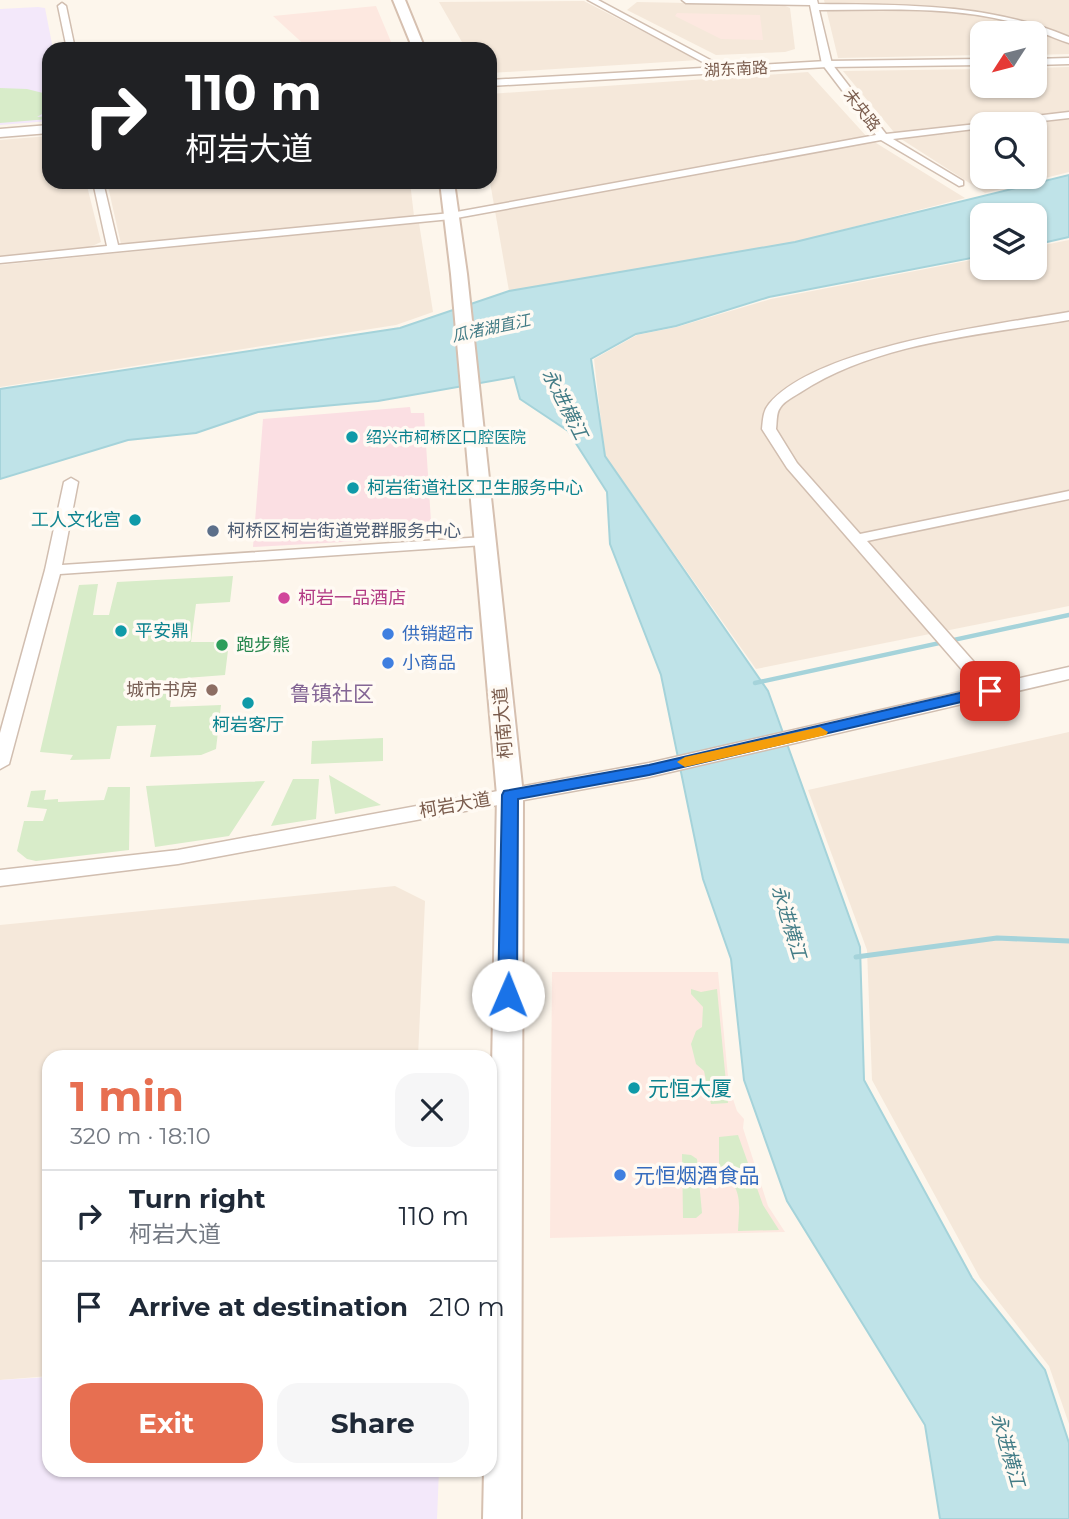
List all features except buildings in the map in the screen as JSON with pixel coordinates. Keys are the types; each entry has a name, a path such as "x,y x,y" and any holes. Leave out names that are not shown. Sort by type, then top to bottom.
{"main road":[{"path":"399,0 416,42"},
{"name":"柯南大道","path":"448,189 459,274 510,795 502,1519"}],"street":[{"path":"592,0 724,70"},
{"path":"686,0 949,10 1032,25 1069,40"},
{"name":"未央路","path":"814,3 827,64 883,137 959,183"},
{"path":"62,6 70,42"},
{"path":"1047,61 1069,61"},
{"name":"湖东南路","path":"497,83 827,64 970,62"},
{"path":"1047,118 1069,116"},
{"path":"0,260 451,216 883,137 970,126"},
{"path":"0,133 42,130"},
{"path":"100,189 113,249"},
{"path":"990,691 792,465 769,429 774,407 797,387 833,369 872,356 1069,316"},
{"path":"0,764 53,570 71,482"},
{"path":"856,539 1069,495"},
{"path":"53,570 484,541"},
{"name":"柯岩大道","path":"0,878 178,857 649,770 1069,673"}],"shaded area":[{"path":"824,0 1069,0 1069,54 1047,55 1047,21 970,21 970,55 838,58"},
{"path":"584,1 698,60 497,73 497,42 462,42 439,2"},
{"path":"637,2 783,5 790,8 795,49 785,52 716,55 627,10"},
{"path":"376,6 391,42 301,42 273,16"},
{"path":"45,8 52,42 42,42 42,122 0,125 0,9"},
{"path":"677,13 760,15 763,40 721,39 675,16"},
{"path":"1069,67 1069,172 1047,178 1047,112 970,112 970,183 898,137 843,71 970,69 970,98 1047,98 1047,68"},
{"path":"808,72 868,138 965,198 795,242 509,291 491,189 497,189 497,94"},
{"path":"42,137 42,189 88,189 101,242 88,248 0,257 0,140"},
{"path":"109,189 411,189 414,216 121,244"},
{"path":"979,189 1001,189 985,193"},
{"path":"419,223 433,312 396,325 0,387 0,265"},
{"path":"1069,240 1069,606 756,669 605,456 594,359 637,335 677,327 771,299 970,260 970,280 1047,280 1047,244"},
{"path":"410,407 411,413 424,413 432,537 253,547 263,419"},
{"path":"1069,732 1069,1424 1049,1366 980,1278 872,1080 867,950 808,790"},
{"path":"395,886 425,901 418,1050 42,1050 42,1377 0,1380 0,925"},
{"path":"552,972 718,972 729,1087 737,1111 744,1119 743,1128 768,1206 785,1232 550,1238"},
{"path":"42,1377 42,1477 439,1477 437,1519 0,1519 0,1380"}],"green space":[{"path":"0,88 42,93 42,114 37,117 42,117 42,120 0,123"},
{"path":"233,576 230,602 196,604 191,642 229,642 225,675 173,679 170,707 221,705 216,749 201,755 150,757 156,725 117,726 110,759 70,760 73,755 40,752 79,585 98,584 93,615 109,615 117,582"},
{"path":"383,738 383,761 311,764 312,741"},
{"path":"329,775 381,805 335,814"},
{"path":"293,779 319,779 316,819 271,826"},
{"path":"265,781 229,836 155,847 146,786"},
{"path":"108,787 130,787 129,850 36,861 27,859 17,851 24,821 43,821 47,809 27,807 31,791 46,790 44,800 58,799 58,802 104,800"},
{"path":"691,989 701,992 717,989 728,1103 711,1104 704,1071 696,1064 691,1044 696,1031 702,1027 703,1007 691,994"},
{"path":"738,1135 763,1205 779,1230 738,1231 738,1195 719,1165 719,1137"},
{"path":"682,1154 697,1159 702,1213 696,1218 683,1218"}],"water":[{"path":"1069,175 1069,237 1047,242 1047,203 970,203 970,258 769,297 676,326 636,334 591,359 605,456 768,691 860,947 864,1080 972,1278 1045,1370 1069,1443 1069,1519 940,1519 925,1425 787,1201 744,1080 731,959 703,879 661,675 610,544 607,492 568,431 520,399 514,377 378,401 258,412 196,433 128,440 0,479 0,389 400,328 509,291 795,242 1012,189 1047,189 1047,180"}],"waterway":[{"path":"755,683 1069,615"},
{"path":"856,957 997,938 1069,941"}],"slow traffic":[{"path":"685,762 820,732"}],"place":[{"name":"绍兴市柯桥区口腔医院","path":"352,437"},
{"name":"柯岩街道社区卫生服务中心","path":"353,488"},
{"name":"工人文化宫","path":"135,520"},
{"name":"柯桥区柯岩街道党群服务中心","path":"213,531"},
{"name":"柯岩一品酒店","path":"284,598"},
{"name":"平安鼎","path":"121,631"},
{"name":"供销超市","path":"388,634"},
{"name":"跑步熊","path":"222,645"},
{"name":"小商品","path":"388,663"},
{"name":"城市书房","path":"212,690"},
{"name":"柯岩客厅","path":"248,703"},
{"name":"元恒大厦","path":"634,1088"},
{"name":"元恒烟酒食品","path":"620,1175"}],"district":[{"name":"鲁镇社区","path":"332,693"}],"route":[{"path":"508,995 510,795 649,770 990,691"}],"water label":[{"name":"瓜渚湖直江","path":"491,328"},
{"name":"永进横江","path":"565,404"},
{"name":"永进横江","path":"789,922"},
{"name":"永进横江","path":"1008,1450"}]}
